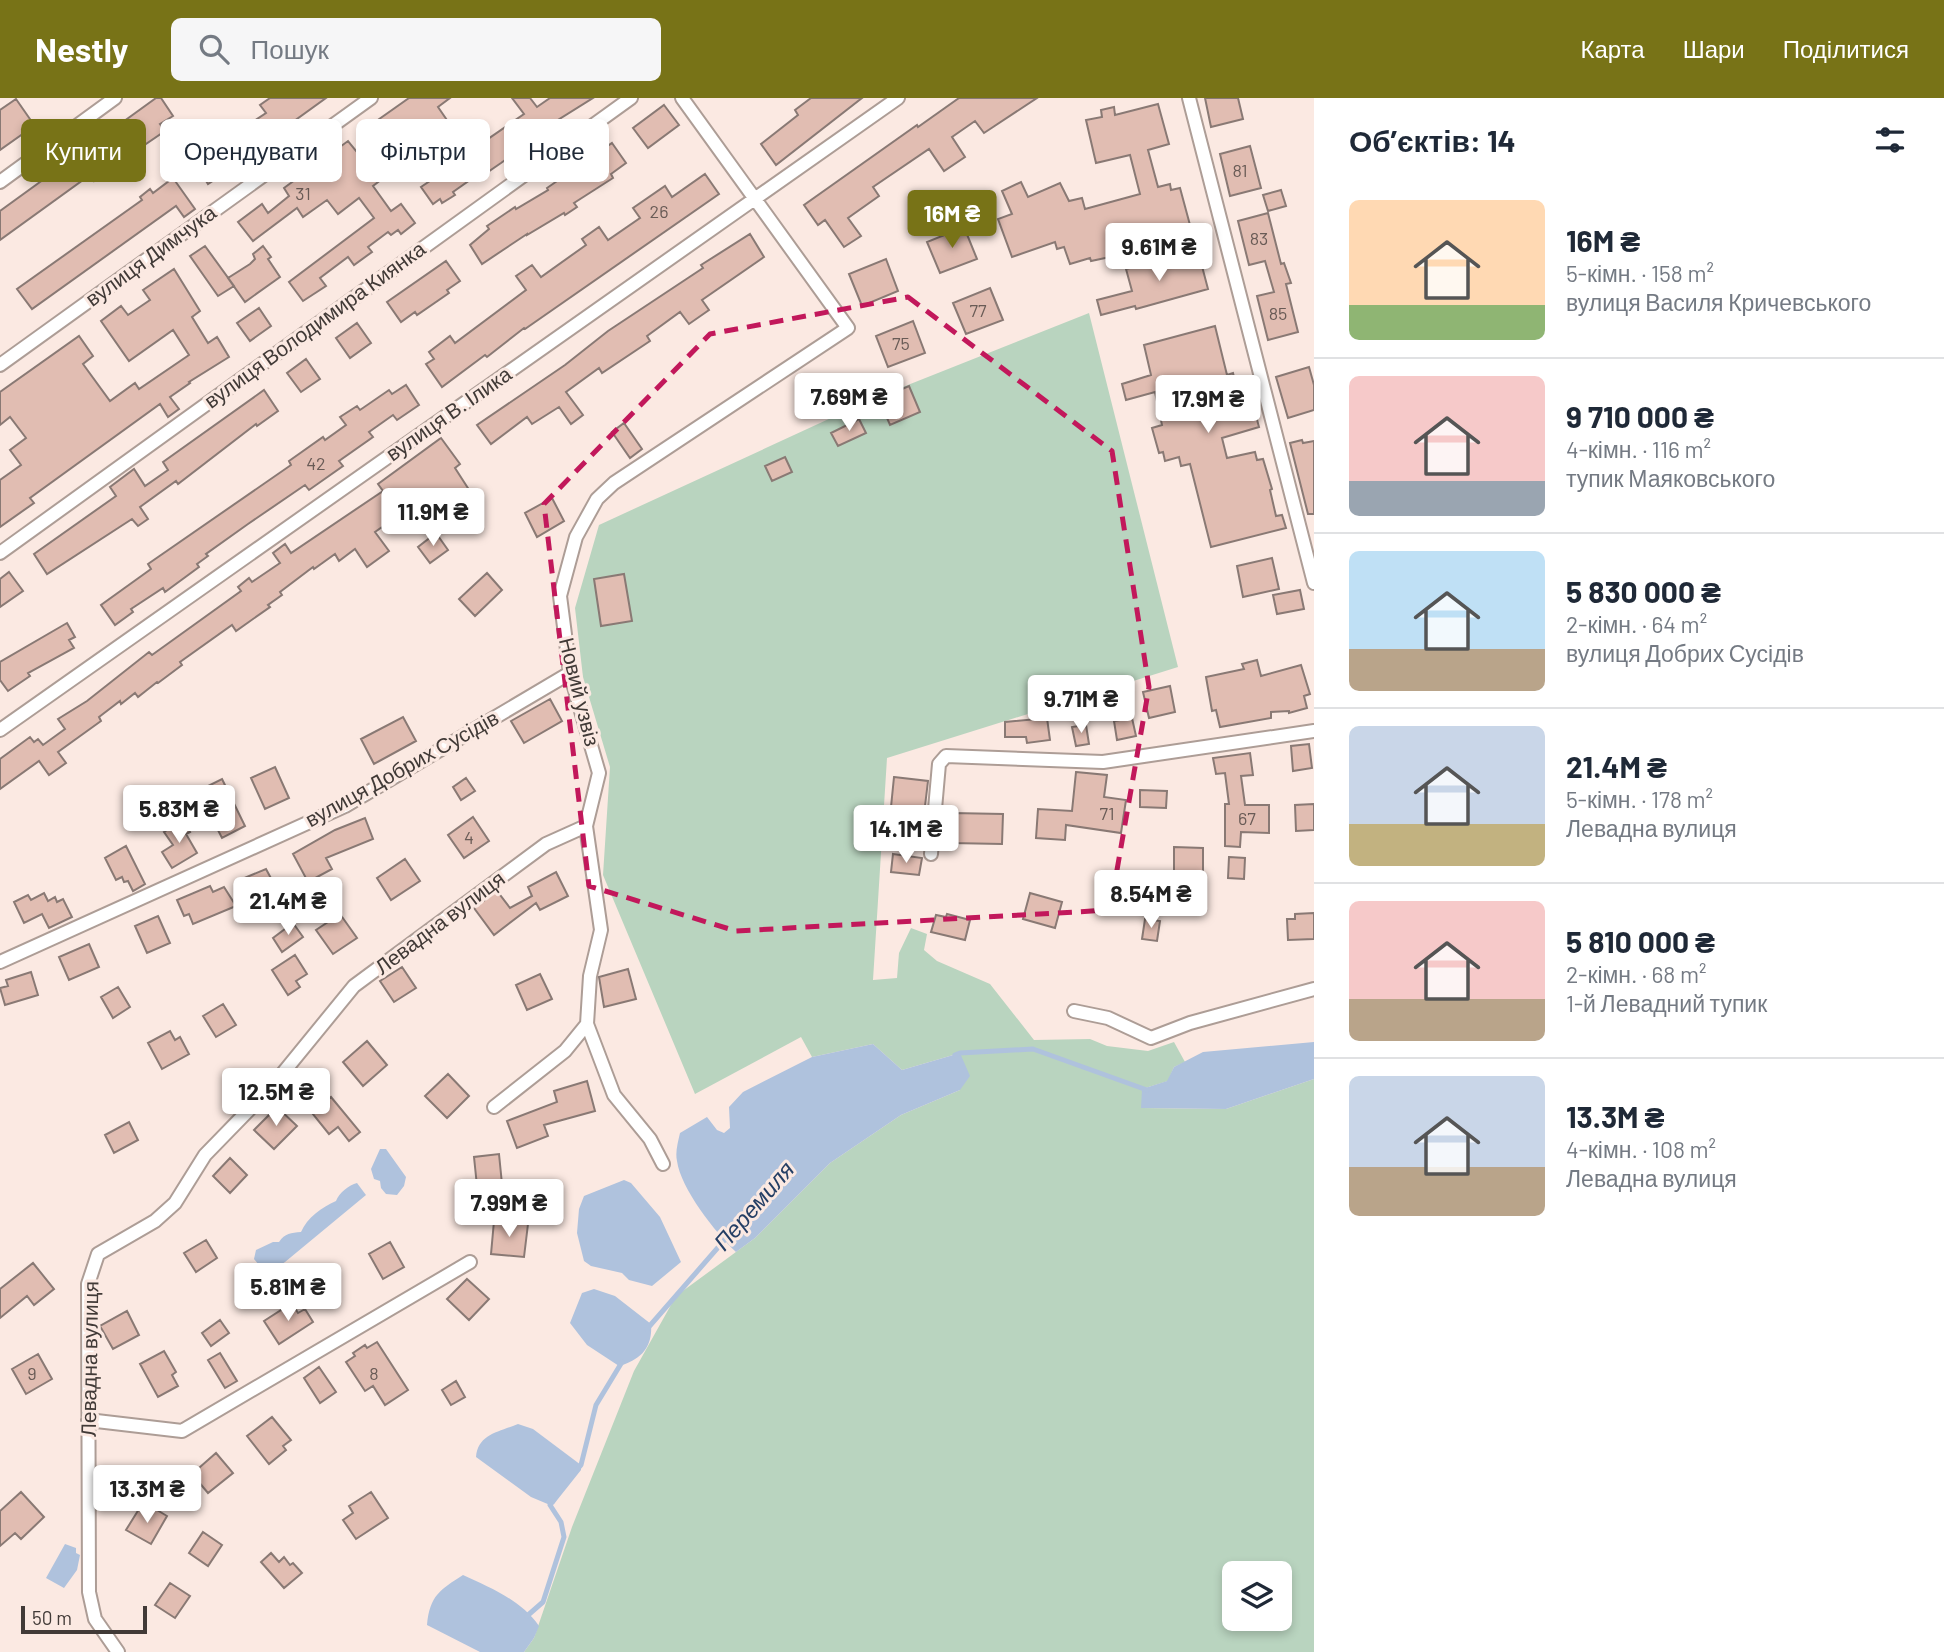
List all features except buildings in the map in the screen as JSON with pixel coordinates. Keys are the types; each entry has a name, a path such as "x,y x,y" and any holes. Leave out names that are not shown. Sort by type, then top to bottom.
{"street":[{"path":"0,181 115,98"},
{"name":"вулиця Димчука","path":"0,365 371,98"},
{"name":"вулиця Володимира Киянка","path":"0,553 631,98"},
{"path":"682,98 754,199"},
{"name":"вулиця В. Ілика","path":"0,730 898,98"},
{"path":"1189,98 1314,583"},
{"name":"Новий узвіз","path":"587,1024 590,976 601,930 586,826 599,773 570,673 560,596 576,537 597,499 614,483 848,328 754,199"},
{"name":"вулиця Добрих Сусідів","path":"0,962 345,806 570,673"},
{"path":"931,854 939,764 946,756 1103,762 1314,731"},
{"name":"Левадна вулиця","path":"118,1652 95,1619 89,1592 88,1284 98,1254 155,1221 175,1203 205,1155 274,1084 354,986 546,844 586,826"},
{"path":"1074,1011 1108,1018 1151,1038 1190,1023 1314,989"},
{"path":"494,1107 565,1051 587,1024"},
{"path":"587,1024 614,1095 650,1139 663,1164"},
{"path":"88,1420 182,1431 470,1262"}],"highlighted area":[{"path":"908,297 1112,451 1149,687 1110,910 736,931 589,886 544,504 710,334"}],"green space":[{"path":"1089,313 1178,667 887,758 873,980 897,978 899,953 911,928 927,934 924,950 937,961 990,984 1034,1040 1090,1039 1107,1046 1148,1051 1174,1042 1185,1062 1174,1067 1168,1081 1142,1089 1142,1108 1226,1109 1314,1079 1314,1652 524,1652 534,1638 572,1527 634,1371 676,1296 755,1238 830,1163 901,1115 960,1090 960,1053 902,1070 873,1044 812,1057 801,1037 695,1094 603,875 610,767 583,677 575,608 599,525 870,400"}],"water":[{"path":"1314,1042 1314,1079 1226,1109 1141,1108 1142,1089 1167,1081 1174,1067 1203,1052"},
{"path":"873,1044 902,1070 960,1053 970,1076 960,1090 901,1115 830,1163 755,1238 736,1252 709,1222 685,1184 676,1158 680,1133 707,1117 717,1130 724,1133 730,1128 729,1107 743,1092 812,1057"},
{"path":"380,1149 386,1149 406,1177 404,1186 397,1195 386,1194 380,1181 374,1179 371,1169"},
{"path":"624,1180 631,1183 660,1217 681,1262 652,1286 629,1280 622,1273 591,1266 584,1261 577,1233 579,1209 584,1196"},
{"path":"357,1183 366,1195 285,1262 271,1271 264,1271 254,1259 256,1250 279,1242 288,1234 301,1232 307,1222 325,1206 336,1201 339,1195"},
{"path":"594,1289 615,1296 651,1324 650,1340 644,1352 633,1360 619,1366 587,1345 570,1323 582,1293"},
{"path":"518,1424 533,1429 581,1465 581,1470 554,1504 550,1505 531,1497 476,1457 485,1439"},
{"path":"65,1544 76,1548 76,1553 80,1555 77,1570 64,1588 46,1578"},
{"path":"463,1575 495,1590 532,1617 539,1626 524,1652 480,1652 427,1625 428,1615 438,1594"}],"waterway":[{"name":"Перемиля","path":"955,1055 1033,1049 1147,1090"},
{"name":"Перемиля","path":"647,1329 728,1236"},
{"name":"Перемиля","path":"576,1471 581,1465 596,1405 622,1362"},
{"name":"Перемиля","path":"527,1616 543,1602 564,1537 561,1522 550,1505 553,1501"}]}
